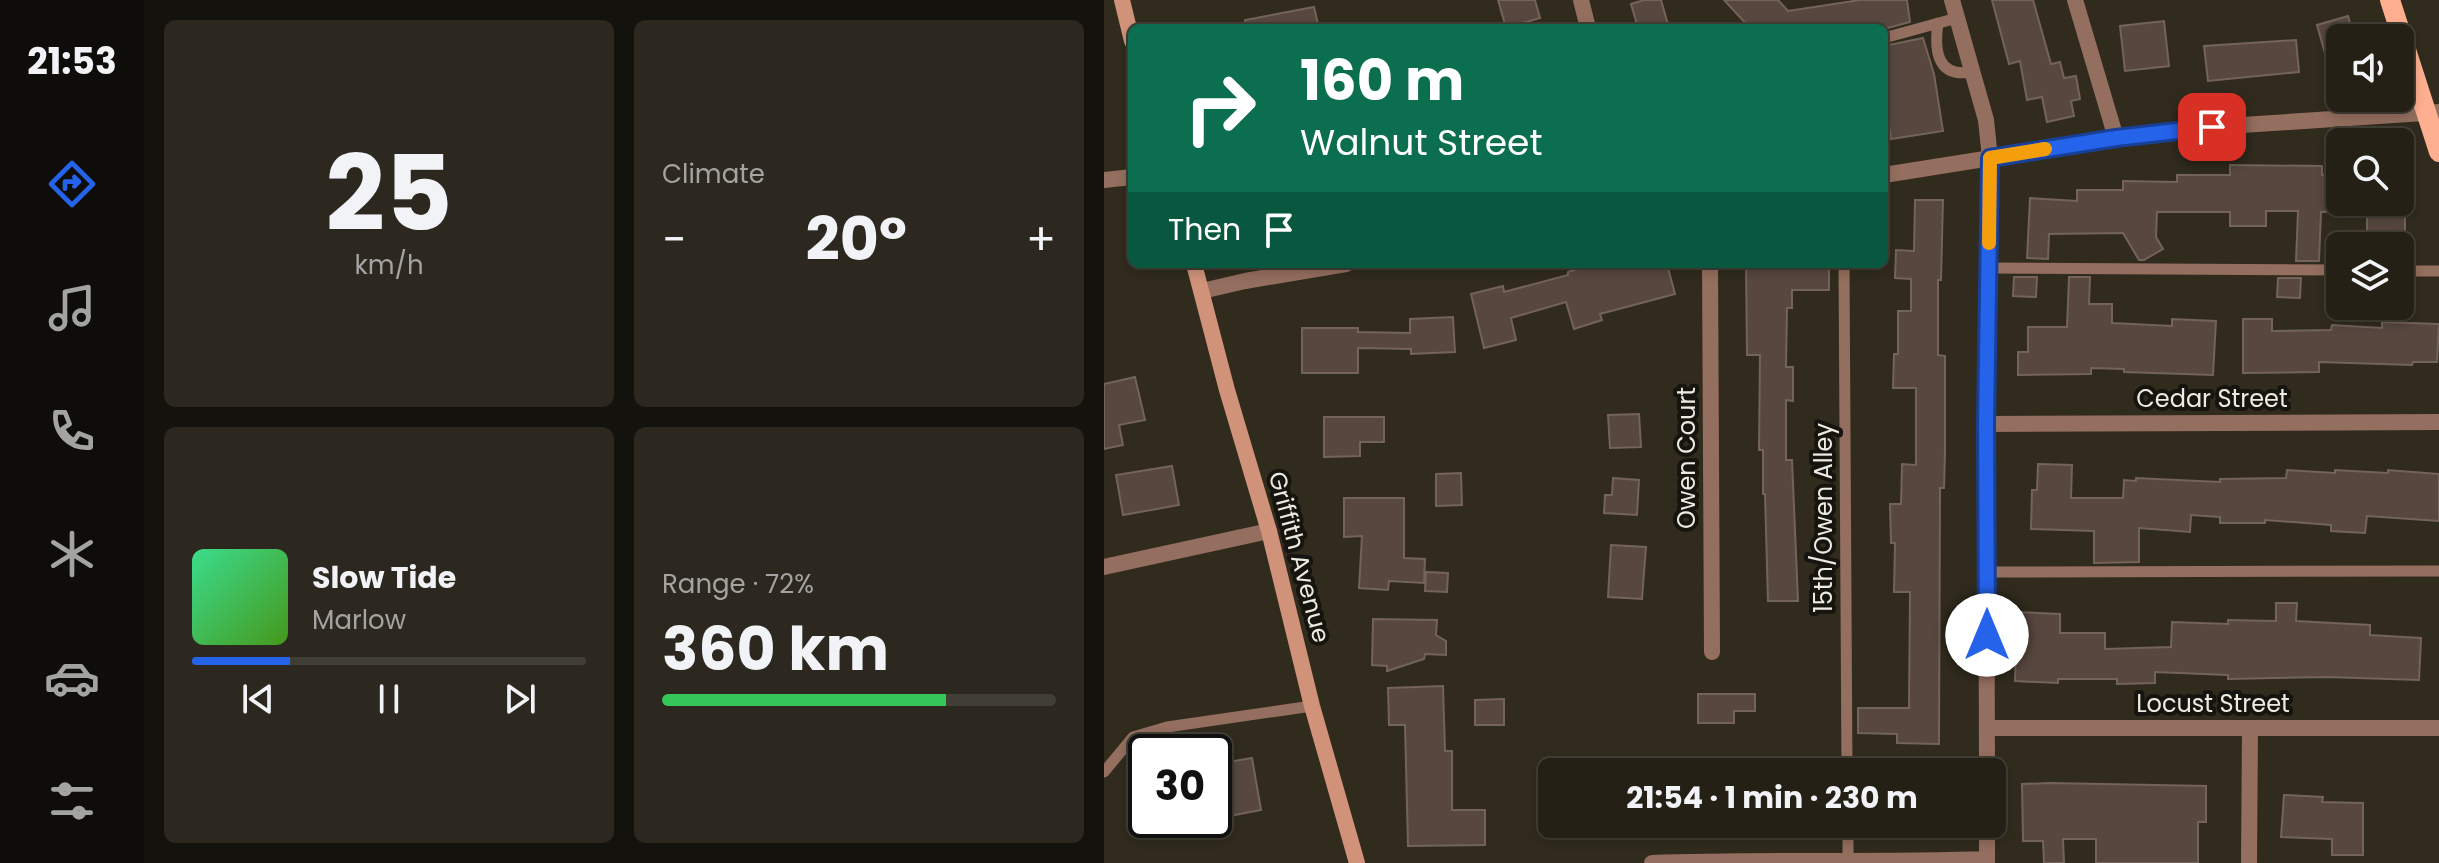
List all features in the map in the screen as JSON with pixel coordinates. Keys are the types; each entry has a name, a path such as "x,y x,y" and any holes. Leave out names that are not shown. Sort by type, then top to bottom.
{"main road":[{"path":"2390,0 2432,112 2439,152"}],"street":[{"path":"1122,0 1128,25"},
{"path":"1581,0 1587,24"},
{"path":"1952,0 1986,120 1990,158 1986,424 1987,758"},
{"path":"2075,0 2116,138"},
{"path":"1888,174 2116,138 2212,127 2432,112"},
{"path":"1104,180 1128,177"},
{"name":"Griffith Avenue","path":"1195,268 1357,863"},
{"path":"1202,291 1322,268"},
{"name":"Owen Court","path":"1710,268 1712,652"},
{"name":"Cedar Street","path":"1986,424 2439,422"},
{"path":"1104,567 1269,531"},
{"name":"Locust Street","path":"1987,728 2439,728"},
{"path":"2249,863 2250,728"},
{"path":"1652,863 1741,860 1848,863 1987,861 1987,838"}],"lane":[{"path":"1888,37 1957,18"},
{"path":"1938,23 1935,40 1938,56 1946,69 1957,74 1972,72"},
{"name":"15th/Owen Alley","path":"1844,268 1847,758"},
{"path":"1988,268 2326,270"},
{"path":"2414,271 2439,271"},
{"path":"1986,572 2439,571"},
{"path":"1104,772 1133,737 1167,727 1312,706"},
{"path":"1848,838 1848,863"}],"building":[{"path":"1498,0 1535,0 1540,18 1520,24 1505,24"},
{"path":"1661,0 1668,24 1637,24 1631,4"},
{"path":"1724,0 1778,0 1788,11 1860,0 1907,0 1910,22 1888,28 1888,24 1746,24"},
{"path":"1992,0 2033,0 2051,64 2060,62 2064,78 2076,76 2080,99 2071,101 2074,116 2047,122 2042,97 2027,100 2020,61 2009,64"},
{"path":"1314,7 1318,24 1246,24 1245,20"},
{"path":"2348,16 2350,24 2326,24 2326,57 2317,25"},
{"path":"2164,21 2169,66 2125,71 2120,26"},
{"path":"1923,38 1934,74 1943,131 1891,139 1888,45"},
{"path":"2296,40 2299,72 2208,81 2204,46"},
{"path":"2230,165 2322,166 2322,175 2326,175 2326,212 2321,212 2319,261 2296,261 2298,211 2266,211 2266,226 2230,226 2230,212 2157,212 2156,237 2163,249 2144,260 2139,260 2123,233 2049,234 2048,259 2027,258 2030,198 2077,201 2077,190 2123,190 2123,181 2177,182 2177,175 2230,175"},
{"path":"1915,200 1943,200 1941,280 1938,280 1938,355 1945,356 1944,488 1940,488 1939,744 1897,743 1897,734 1858,733 1858,708 1909,708 1910,592 1894,592 1895,543 1891,543 1890,504 1901,504 1902,464 1916,465 1916,388 1893,388 1894,354 1898,354 1898,311 1911,311 1911,279 1895,278 1896,250 1914,251"},
{"path":"2367,216 2405,216 2405,232 2367,232"},
{"path":"1582,268 1668,268 1675,294 1600,314 1602,320 1574,329 1566,302 1511,318 1516,340 1484,348 1471,294 1503,286 1504,292 1568,275 1568,272"},
{"path":"1746,268 1829,268 1829,290 1792,290 1792,308 1787,308 1786,367 1793,367 1793,401 1786,400 1786,460 1792,460 1798,601 1768,601 1763,450 1759,450 1760,355 1747,355"},
{"path":"2014,277 2037,277 2036,297 2013,296"},
{"path":"2069,277 2090,277 2089,304 2112,304 2112,323 2172,326 2172,319 2216,321 2213,375 2091,368 2091,374 2018,375 2018,352 2028,352 2028,327 2067,327"},
{"path":"2278,278 2301,278 2300,298 2277,297"},
{"path":"1453,317 1455,352 1411,354 1411,349 1358,348 1358,373 1302,373 1302,328 1358,328 1358,332 1410,333 1410,319"},
{"path":"2243,319 2272,319 2272,331 2331,330 2332,325 2382,328 2382,322 2439,324 2437,362 2413,362 2412,365 2319,362 2319,372 2243,373"},
{"path":"1135,377 1145,420 1119,425 1123,445 1104,449 1104,384"},
{"path":"1639,414 1641,447 1610,448 1608,415"},
{"path":"1324,417 1384,417 1384,442 1360,442 1360,456 1324,457"},
{"path":"2038,464 2072,465 2071,498 2123,498 2124,480 2136,481 2136,478 2220,482 2220,479 2286,478 2287,470 2388,473 2388,470 2439,474 2439,521 2367,516 2365,533 2331,531 2331,525 2265,520 2265,523 2220,523 2220,517 2191,515 2190,532 2139,528 2139,562 2094,563 2094,531 2031,529 2032,490 2037,490"},
{"path":"1172,466 1179,505 1123,515 1116,475"},
{"path":"1461,473 1462,505 1436,506 1436,474"},
{"path":"1613,478 1639,480 1637,515 1604,513 1605,495 1612,495"},
{"path":"1344,498 1404,498 1404,558 1425,559 1424,583 1389,581 1388,590 1359,588 1362,536 1344,537"},
{"path":"1611,545 1646,547 1642,599 1608,597"},
{"path":"1426,572 1448,573 1447,592 1425,591"},
{"path":"2276,603 2297,603 2296,621 2370,625 2370,635 2421,638 2419,680 2327,677 2228,679 2228,675 2155,672 2155,683 2117,684 2117,679 2058,679 2058,683 2015,681 2017,612 2060,614 2060,633 2105,633 2105,649 2171,647 2172,622 2228,624 2228,620 2276,621"},
{"path":"1373,619 1437,620 1436,635 1446,641 1446,655 1425,654 1424,659 1387,671 1387,666 1372,665"},
{"path":"1443,686 1445,751 1452,751 1452,810 1485,810 1485,845 1408,846 1405,725 1389,725 1388,688"},
{"path":"1698,694 1755,694 1755,711 1734,711 1734,723 1698,723"},
{"path":"1504,699 1504,725 1475,725 1475,700"},
{"path":"1252,758 1261,810 1232,816 1232,761"},
{"path":"2022,784 2206,786 2206,822 2198,822 2198,863 2096,863 2096,839 2063,839 2064,863 2044,863 2043,841 2023,841"},
{"path":"2284,795 2323,797 2322,802 2363,803 2363,855 2332,855 2332,839 2281,837"}],"slow traffic":[{"path":"1989,243 1990,158 2045,149"}],"route":[{"path":"1987,635 1990,158 2212,127"}]}
